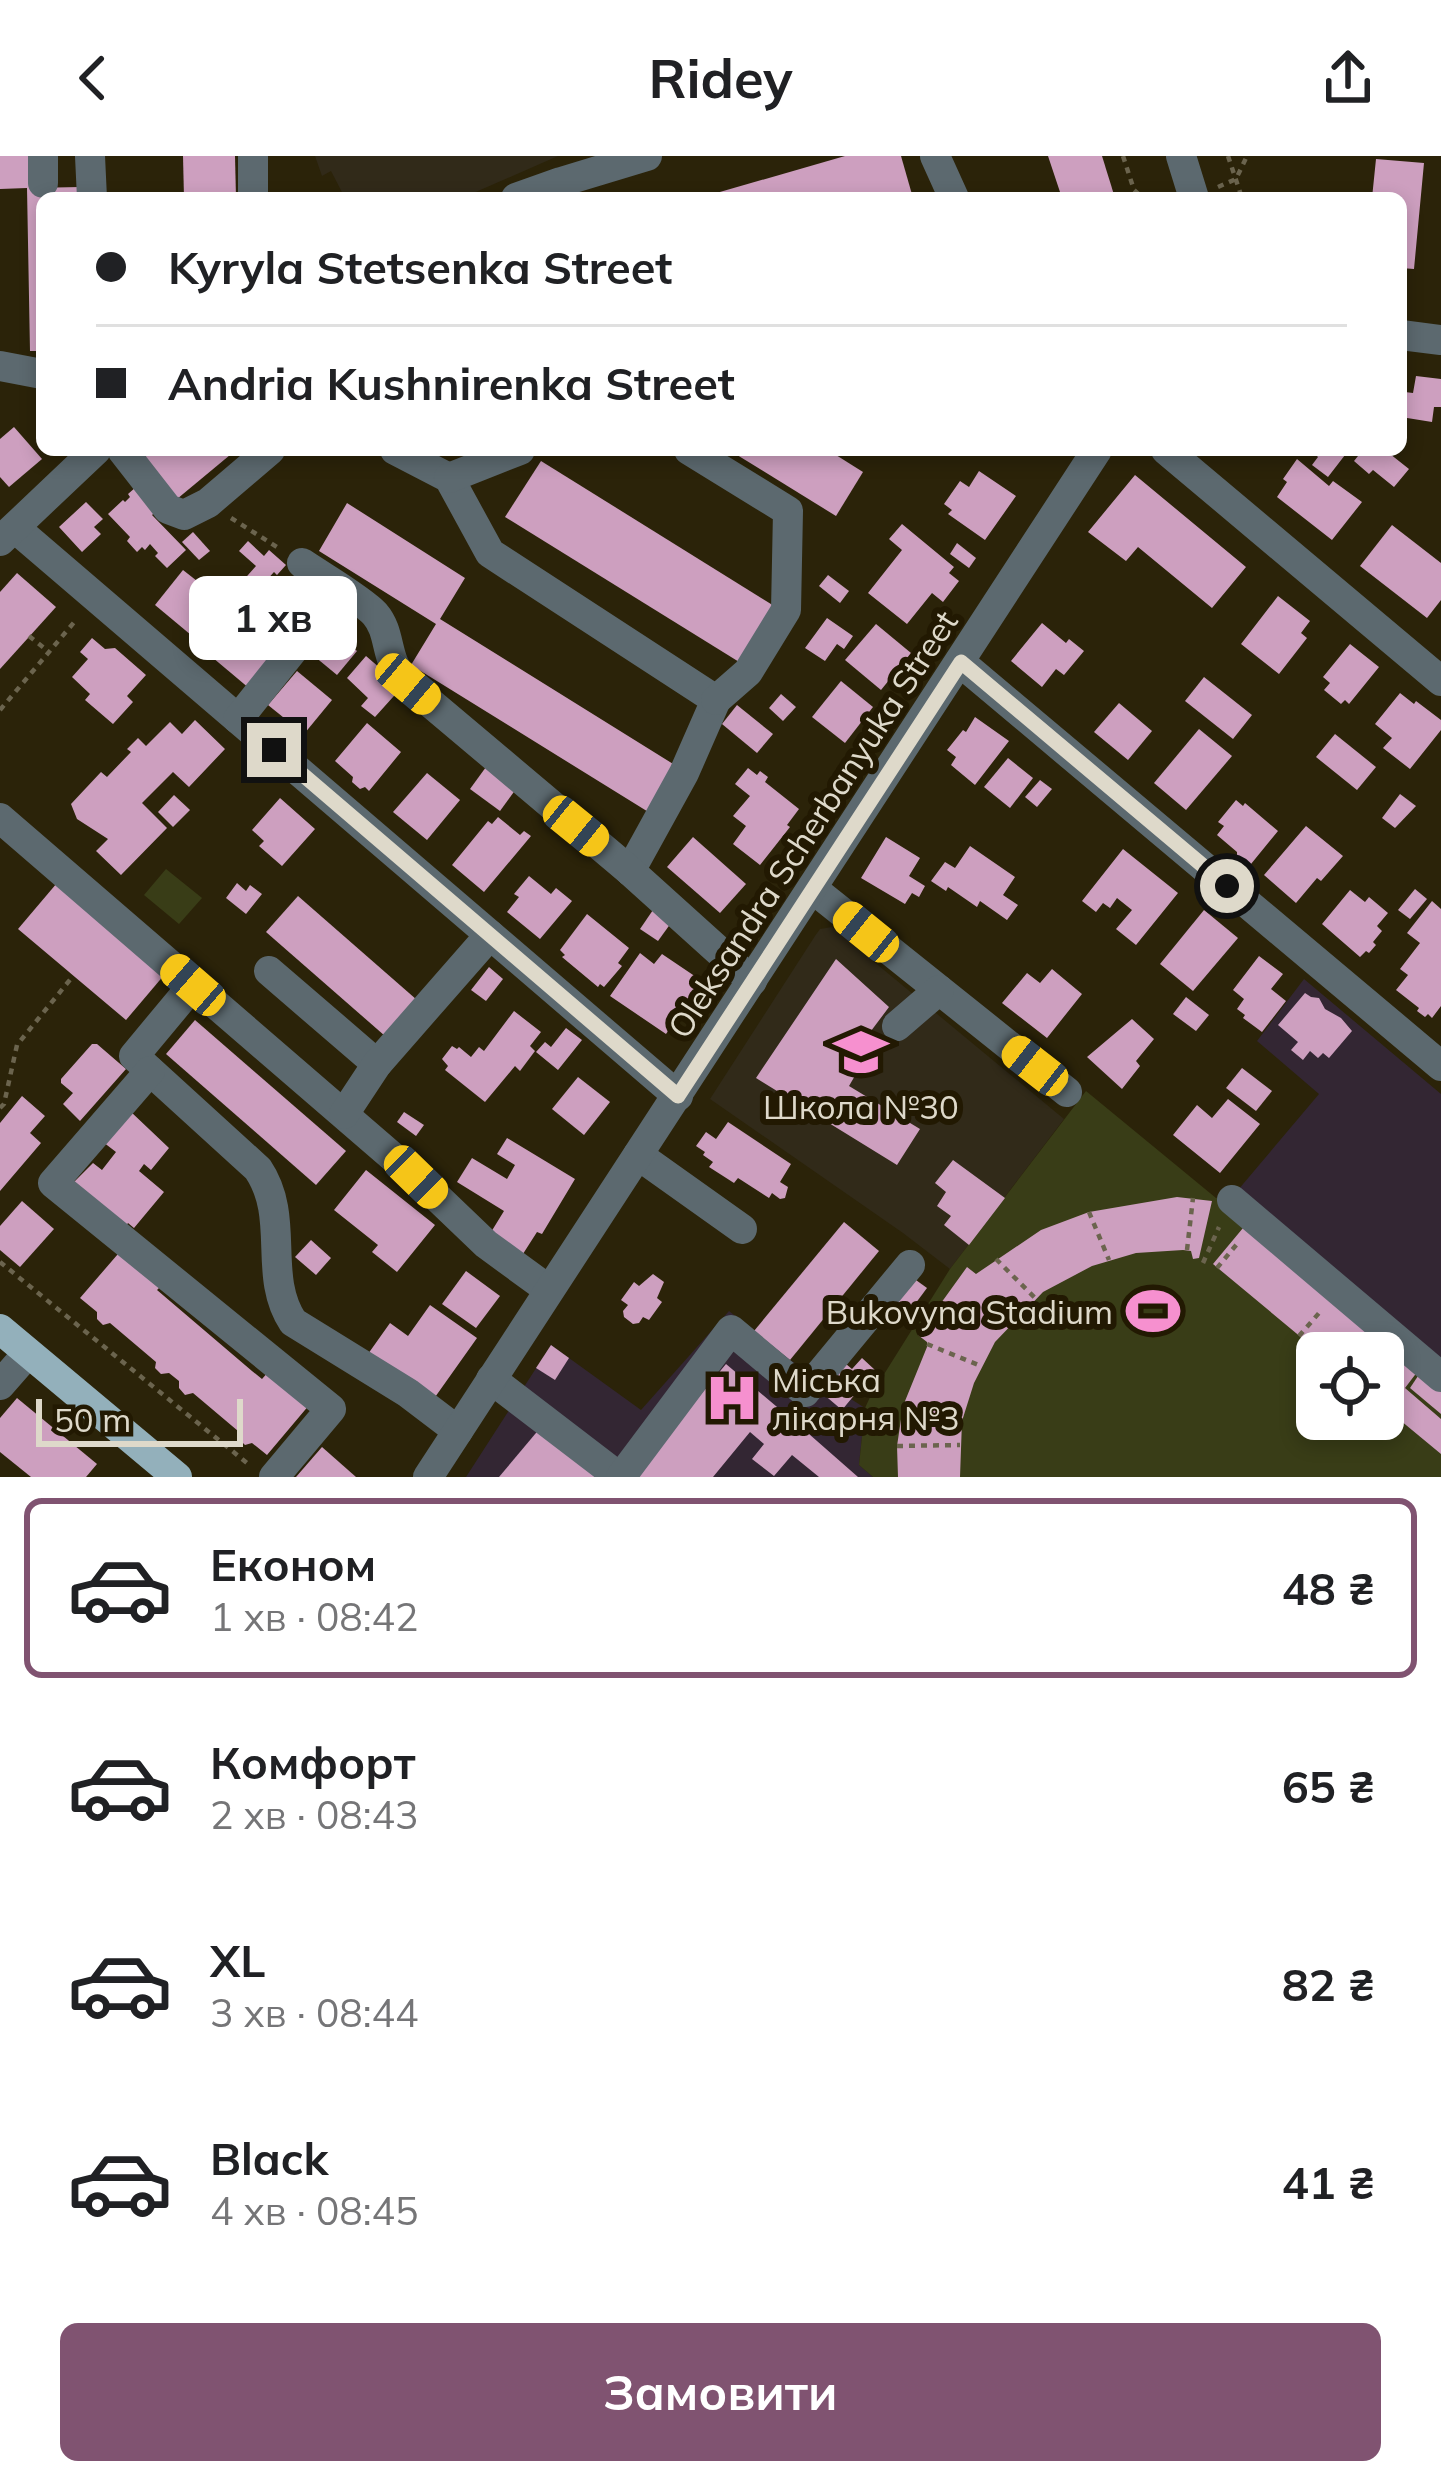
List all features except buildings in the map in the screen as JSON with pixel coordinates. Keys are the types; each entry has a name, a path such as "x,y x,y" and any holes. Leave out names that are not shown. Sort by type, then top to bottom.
{"main road":[{"path":"0,1329 177,1477"}],"street":[{"path":"91,156 92,192"},
{"path":"253,156 254,192"},
{"path":"533,192 647,156"},
{"path":"935,156 951,192"},
{"path":"1180,156 1192,192"},
{"path":"1407,336 1441,340"},
{"path":"0,367 36,373"},
{"path":"90,456 8,534 95,597 678,1096"},
{"path":"127,456 168,509 184,515 208,503 263,456"},
{"path":"407,456 449,478 490,553 716,700"},
{"path":"449,478 505,456"},
{"path":"630,871 684,773 716,700 748,672 786,610 788,511 699,456"},
{"name":"Oleksandra Scherbanyuka Street","path":"428,1477 1093,456"},
{"path":"1173,456 1441,681"},
{"path":"302,563 376,615 397,674 752,981"},
{"path":"238,719 341,590"},
{"path":"961,662 1441,1066"},
{"path":"0,818 416,1177 486,1244 549,1290"},
{"path":"813,889 1067,1092"},
{"path":"344,1114 377,1064 490,935"},
{"path":"269,971 377,1064"},
{"path":"193,985 134,1056 258,1169 268,1185 274,1203 279,1289 286,1312 293,1322 408,1393 458,1431"},
{"path":"897,1026 938,990"},
{"path":"150,1070 53,1183 331,1409 260,1470"},
{"path":"638,1155 742,1229"},
{"path":"1232,1200 1441,1377"},
{"path":"491,1379 620,1477 731,1330 805,1392 910,1265"},
{"path":"0,1385 28,1353"}],"path":[{"path":"1123,156 1136,192"},
{"path":"1228,156 1240,192"},
{"path":"1236,179 1246,156"},
{"path":"208,503 302,563"},
{"path":"0,710 95,597"},
{"path":"29,636 49,652"},
{"path":"0,1108 17,1045 73,976"},
{"path":"1187,1250 1193,1198"},
{"path":"1203,1263 1232,1200"},
{"path":"1089,1212 1109,1260"},
{"path":"1217,1268 1240,1240"},
{"path":"996,1259 1036,1299"},
{"path":"0,1262 260,1470"},
{"path":"1303,1332 1323,1309"},
{"path":"927,1344 981,1366"},
{"path":"897,1446 960,1445"}],"shaded area":[{"path":"315,156 558,156 476,192 342,192 331,171 322,176"},
{"name":"Школа №30","path":"832,927 1064,1119 950,1269 710,1099 815,936 820,929"},
{"path":"1304,979 1441,1094 1441,1360 1238,1190 1319,1094 1257,1041"},
{"path":"729,1311 790,1360 865,1408 859,1465 873,1477 466,1477 551,1345 641,1410"}],"green space":[{"path":"166,869 202,898 179,924 144,895"},
{"name":"Bukovyna Stadium","path":"1086,1091 1216,1198 1238,1190 1441,1360 1441,1477 873,1477 859,1465 865,1408 950,1269"}],"place":[{"name":"Школа №30","path":"861,1052"},
{"name":"Bukovyna Stadium","path":"1153,1311"},
{"name":"Міська лікарня №3","path":"732,1398"}],"route":[{"path":"274,750 678,1096 961,662 1227,886"}]}
